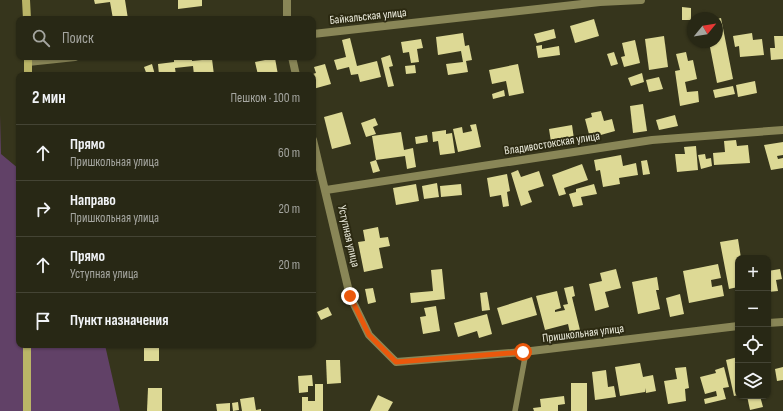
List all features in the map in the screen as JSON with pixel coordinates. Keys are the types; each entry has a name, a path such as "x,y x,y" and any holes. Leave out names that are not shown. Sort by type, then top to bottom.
{"main road":[{"path":"26,0 27,16"},
{"path":"28,60 28,72"},
{"path":"27,348 27,411"}],"street":[{"path":"287,0 287,16"},
{"name":"Байкальская улица","path":"316,34 600,2 641,0"},
{"path":"293,60 295,72"},
{"name":"Владивостокская улица","path":"326,190 652,140 783,130"},
{"name":"Уступная улица","path":"316,152 350,296 369,335"},
{"path":"771,323 783,322"},
{"name":"Пришкольная улица","path":"369,335 396,362 526,352 735,326"}],"lane":[{"path":"515,411 526,352"}],"shaded area":[{"path":"0,115 1,154 16,166 16,348 106,348 120,411 0,411"}],"building":[{"path":"94,0 125,0 128,16 112,16 110,2 95,4"},
{"path":"178,0 202,0 202,6 178,9"},
{"path":"682,7 691,8 691,12 687,12 687,20 682,20"},
{"path":"594,19 599,36 575,43 570,26"},
{"path":"723,28 733,79 717,83 710,48 723,48"},
{"path":"554,29 556,38 537,43 534,34"},
{"path":"463,33 465,46 469,45 472,60 466,61 468,72 448,75 446,64 463,62 461,51 438,55 436,37"},
{"path":"752,33 753,40 762,39 764,55 740,57 739,46 735,47 733,36"},
{"path":"664,36 668,67 649,70 645,39"},
{"path":"774,36 783,36 783,59 771,60 770,48 775,48"},
{"path":"350,38 357,66 377,61 381,77 360,82 358,74 351,75 349,67 337,70 334,60 346,57 342,40"},
{"path":"421,39 423,48 417,49 419,62 411,63 409,52 403,53 401,42"},
{"path":"635,40 640,63 624,67 621,57 625,56 622,43"},
{"path":"542,45 542,49 559,46 560,55 538,58 536,46"},
{"path":"614,52 618,64 611,66 607,54"},
{"path":"686,52 688,61 693,60 697,79 685,82 687,92 698,91 699,102 680,106 675,71 680,70 676,54"},
{"path":"390,55 393,66 389,67 394,86 388,87 381,58"},
{"path":"174,60 212,60 214,72 194,72 193,66 175,68 176,72 159,72 158,64 174,62"},
{"path":"275,60 277,72 257,72 255,62"},
{"path":"152,64 154,72 146,72 144,67"},
{"path":"325,64 331,84 316,88 316,72 314,67"},
{"path":"518,64 524,93 509,96 506,81 492,84 489,70"},
{"path":"415,65 416,73 406,74 405,66"},
{"path":"642,73 644,82 631,86 628,78"},
{"path":"659,77 663,89 649,92 646,80"},
{"path":"755,81 757,93 738,97 736,85"},
{"path":"733,86 735,94 715,98 713,90"},
{"path":"504,90 505,96 493,99 492,94"},
{"path":"643,104 647,131 633,133 630,106"},
{"path":"601,111 604,121 612,119 615,131 590,138 585,119 592,117 591,113"},
{"path":"342,112 351,144 332,149 324,117"},
{"path":"675,115 678,126 659,130 656,120"},
{"path":"375,118 378,125 373,127 376,134 366,137 361,123"},
{"path":"476,124 481,147 458,152 453,129 462,127 463,133 472,131 470,125"},
{"path":"572,125 574,139 551,142 549,129"},
{"path":"446,130 446,134 452,133 455,153 440,155 438,141 433,142 432,132"},
{"path":"401,132 404,150 413,148 416,167 407,169 405,156 376,160 372,136"},
{"path":"427,135 428,142 416,144 415,137"},
{"path":"736,140 737,146 748,145 750,163 714,165 713,153 725,152 724,141"},
{"path":"783,142 783,155 777,156 778,159 783,158 783,168 771,170 764,145"},
{"path":"696,146 698,170 677,172 675,154 685,154 684,147"},
{"path":"705,154 706,159 711,158 712,166 701,169 698,155"},
{"path":"621,155 623,166 636,163 638,175 619,178 620,184 603,187 600,170 596,171 594,160"},
{"path":"376,160 380,171 373,173 370,162"},
{"path":"647,160 650,174 643,175 641,161"},
{"path":"582,164 588,180 564,188 566,194 559,196 552,175"},
{"path":"518,170 521,177 539,171 544,186 528,191 532,202 521,206 511,173"},
{"path":"507,174 510,191 507,192 509,206 503,207 501,195 490,197 487,178"},
{"path":"437,183 439,197 424,199 422,186"},
{"path":"416,184 419,201 396,205 393,188"},
{"path":"461,184 462,195 441,197 440,186"},
{"path":"594,184 597,194 581,197 583,205 573,207 569,194 576,192 576,189"},
{"path":"378,227 380,238 388,237 390,246 379,248 383,268 364,272 358,242 365,241 363,230"},
{"path":"738,239 741,255 735,255 735,288 729,289 720,242"},
{"path":"718,264 721,278 711,280 712,287 722,285 724,296 689,303 683,271"},
{"path":"442,269 445,299 411,303 410,293 433,291 431,270"},
{"path":"616,269 621,288 605,292 609,307 595,311 589,284 602,281 600,273"},
{"path":"780,269 782,279 776,280 778,291 771,292 771,270"},
{"path":"657,277 659,290 656,290 660,309 638,314 632,282"},
{"path":"573,286 575,296 572,297 580,330 570,333 568,324 545,330 536,296 557,291 561,308 555,310 555,312 565,310 563,305 568,304 564,288"},
{"path":"373,288 376,302 368,304 365,289"},
{"path":"487,292 490,310 482,311 480,293"},
{"path":"680,294 684,314 670,317 666,298"},
{"path":"532,297 537,315 502,325 497,308"},
{"path":"436,306 440,331 423,334 420,317 426,316 424,308"},
{"path":"328,307 332,315 321,320 317,312"},
{"path":"487,314 492,334 479,338 477,331 458,337 454,323"},
{"path":"144,348 159,348 159,361 144,361"},
{"path":"735,358 734,396 726,360"},
{"path":"326,360 340,360 341,383 327,384"},
{"path":"640,363 643,377 653,375 656,391 646,393 645,388 645,392 620,396 615,367"},
{"path":"686,367 689,388 685,389 686,401 668,404 664,381 677,379 675,368"},
{"path":"724,367 729,387 723,388 726,399 705,404 704,399 717,396 716,391 705,394 700,377 716,373 715,370"},
{"path":"783,367 783,380 777,381 775,369"},
{"path":"606,370 608,387 614,386 616,397 595,400 592,372"},
{"path":"312,375 313,386 308,386 308,392 299,393 298,376"},
{"path":"571,383 587,383 587,411 571,411"},
{"path":"315,384 323,384 323,411 302,411 302,397 308,397 308,401 315,401"},
{"path":"148,388 162,388 162,411 147,411"},
{"path":"378,395 393,402 388,411 370,411"},
{"path":"564,396 565,404 558,405 558,411 534,411 533,408 541,407 540,399"},
{"path":"254,397 256,410 261,409 261,411 242,411 240,399"},
{"path":"748,399 761,399 763,407 750,410"},
{"path":"238,402 239,410 233,411 232,403"},
{"path":"230,403 230,411 217,411 216,404"}],"route":[{"path":"350,296 369,335 396,362 523,352"}]}
